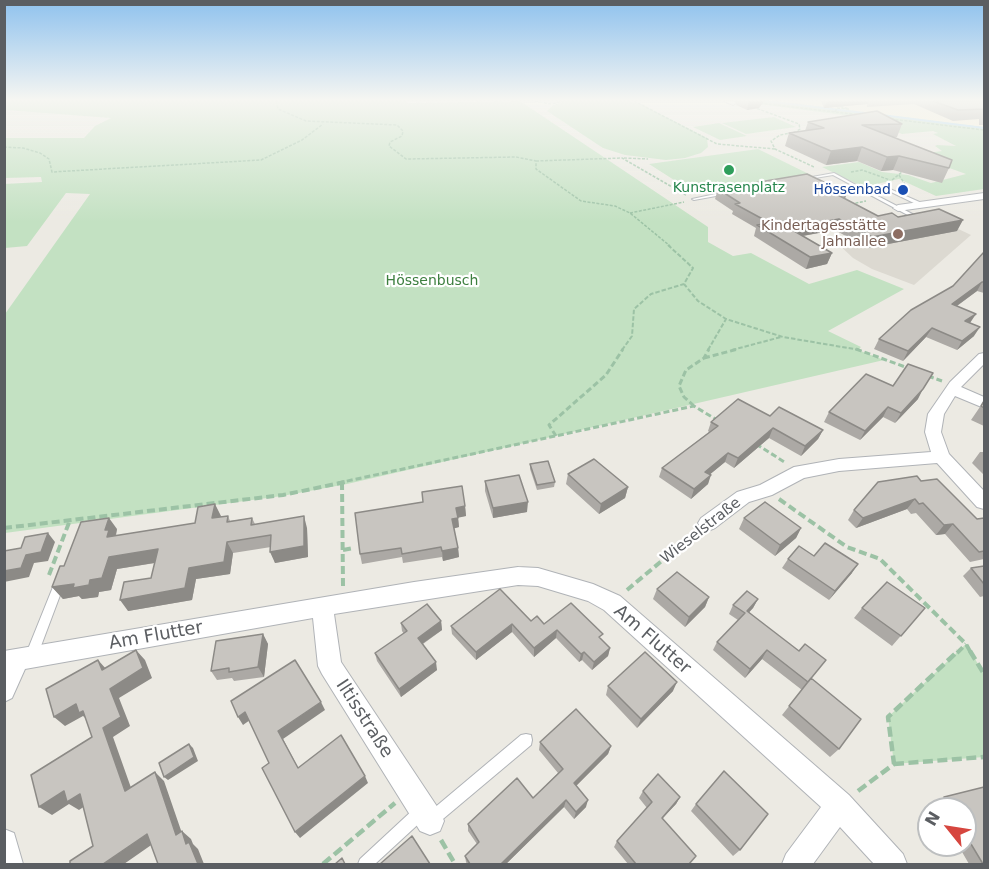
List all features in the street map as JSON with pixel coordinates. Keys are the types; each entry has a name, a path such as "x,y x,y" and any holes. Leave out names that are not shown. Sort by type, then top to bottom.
{"street":[{"path":"898,208 984,196"},
{"path":"984,357 953,387 936,414 933,432 941,457 984,502"},
{"path":"953,387 984,403"},
{"name":"Wieselstraße","path":"708,523 743,497 766,490 800,472 839,465 941,457"},
{"name":"Am Flutter","path":"18,659 518,576 538,577 568,584 612,603 839,805 893,864"},
{"name":"Iltisstraße","path":"333,605 330,666 421,807"},
{"path":"4,690 18,659"},
{"path":"796,864 839,805"},
{"path":"4,843 9,864"}],"lane":[{"path":"796,181 832,175 919,219"},
{"path":"864,191 890,190 922,205"},
{"path":"694,200 730,192"},
{"path":"18,659 64,573"},
{"path":"365,864 421,807 526,740"}],"path":[{"path":"4,147 23,148 40,153 49,159 52,172 261,160 299,142"},
{"path":"391,142 389,146 406,159 516,157 536,160 648,159"},
{"path":"712,142 717,144 775,149 832,175 862,170 892,180"},
{"path":"773,142 775,149"},
{"path":"622,158 694,200"},
{"path":"536,160 536,169 581,201 615,206 630,213 693,268 684,284 651,294 634,309 632,336 606,375 549,425 556,436"},
{"path":"888,183 902,172"},
{"path":"899,175 904,179 906,191"},
{"path":"845,204 879,199"},
{"path":"630,213 694,200"},
{"path":"684,284 698,301 726,319 783,337 851,347 911,369"},
{"path":"704,358 726,319"},
{"path":"723,424 694,406 684,396 679,386 686,370 704,358 783,337"},
{"path":"922,374 953,387"},
{"path":"4,528 283,495 694,406"},
{"path":"752,442 800,472"},
{"path":"333,605 343,550 342,482"},
{"path":"766,490 847,547 880,559 966,644 984,674"},
{"name":"Wieselstraße","path":"612,603 708,523"},
{"path":"343,550 354,548"},
{"path":"894,764 888,717 966,644"},
{"path":"839,805 894,764 984,757"},
{"path":"323,864 421,807 455,864"}],"shaded area":[{"path":"933,217 971,235 914,285 872,269 853,258 835,241"}],"green space":[{"name":"Hössenbusch","path":"5,142 581,142 708,227 708,242 733,256 751,253 809,284 857,270 904,289 828,331 861,347 858,350 884,360 347,484 282,496 5,533 5,314 90,194 66,193 27,246 5,248 4,184 42,182 41,177 5,178"},
{"path":"593,142 707,142 708,147 701,153 685,158 666,160 625,155 603,148"},
{"path":"947,142 984,142 984,189 936,196 899,179 863,187 822,167 859,162 882,172 908,175 931,183 966,174 913,155 942,151 935,146 937,145 956,146"},
{"name":"Kunstrasenplatz","path":"758,149 811,175 696,194 649,164"},
{"path":"966,644 984,674 984,757 894,764 888,717"}],"building":[{"path":"809,142 905,142 952,160 949,168 899,156 887,157 862,147 831,151"},
{"path":"807,174 847,193 836,194 878,216 892,213 898,217 939,209 963,220 872,237 839,219 789,228 832,253 810,257 757,225 770,223 735,204 740,203 718,189"},
{"path":"984,252 984,282 952,304 976,314 965,321 980,327 962,341 932,328 908,351 879,339 911,310 953,286"},
{"path":"908,364 933,373 923,389 901,413 888,407 865,431 829,412 866,374 893,386"},
{"path":"738,399 770,416 779,407 823,430 805,446 773,428 738,458 728,453 705,472 711,475 694,489 662,468 718,426 711,422"},
{"path":"594,459 628,487 601,504 568,474"},
{"path":"548,461 555,482 537,485 530,464"},
{"path":"519,475 528,502 493,508 485,481"},
{"path":"917,476 921,481 937,479 977,519 984,518 984,551 979,552 953,524 944,525 923,503 919,504 915,499 863,518 854,510 878,482"},
{"path":"462,486 465,506 456,508 458,518 452,519 458,548 442,551 441,547 402,554 401,548 360,554 355,513 423,502 422,492"},
{"path":"765,502 801,528 780,545 744,518"},
{"path":"215,504 212,518 228,516 227,522 252,518 251,525 304,516 304,546 270,552 271,535 227,542 224,562 189,568 185,588 120,600 124,582 151,578 158,549 109,557 102,578 90,580 89,585 73,588 74,584 52,587 60,566 64,566 81,522 109,518 105,530 109,530 107,537 195,523 198,507"},
{"path":"48,533 41,552 26,555 21,568 4,571 4,551 21,548 25,537"},
{"path":"825,543 858,564 835,591 788,559 799,546 814,556"},
{"path":"984,566 984,584 971,568"},
{"path":"677,572 709,597 689,617 657,589"},
{"path":"887,582 925,608 901,636 862,608"},
{"path":"500,589 531,621 537,616 544,624 571,603 603,634 599,637 610,648 594,662 584,652 581,654 557,630 534,648 512,624 476,652 451,626"},
{"path":"747,591 758,599 747,611 799,651 805,644 826,660 808,682 767,650 750,669 717,642 745,613 733,605"},
{"path":"427,604 441,621 418,638 436,662 399,689 375,653 407,631 401,623"},
{"path":"263,634 258,667 229,672 229,668 211,671 216,641"},
{"path":"136,650 143,668 110,689 121,717 103,728 125,791 155,772 176,835 182,831 186,844 189,842 198,864 158,864 147,834 103,864 70,864 70,861 93,846 80,794 67,802 64,791 39,807 31,775 92,737 83,711 79,713 76,704 54,717 46,689 98,660 102,670"},
{"path":"645,652 677,682 641,719 608,686"},
{"path":"295,660 321,702 278,731 298,768 341,735 365,776 295,832 262,768 269,763 245,712 238,717 231,701"},
{"path":"811,678 861,719 839,749 789,706"},
{"path":"576,709 611,746 574,783 588,800 576,812 566,800 501,864 470,864 465,856 479,842 468,824 517,778 533,798 563,769 540,742"},
{"path":"189,744 194,757 164,777 159,763"},
{"path":"724,771 768,814 740,850 696,804"},
{"path":"658,774 680,797 662,818 696,856 689,864 636,864 617,841 652,802 643,791"},
{"path":"984,787 984,864 977,854 977,797 944,797"},
{"path":"412,836 430,864 380,864"},
{"path":"342,858 345,864 335,864"}],"place":[{"name":"Kunstrasenplatz","path":"729,170"},
{"name":"Hössenbad","path":"903,190"},
{"name":"Kindertagesstätte Jahnallee","path":"898,234"}]}
